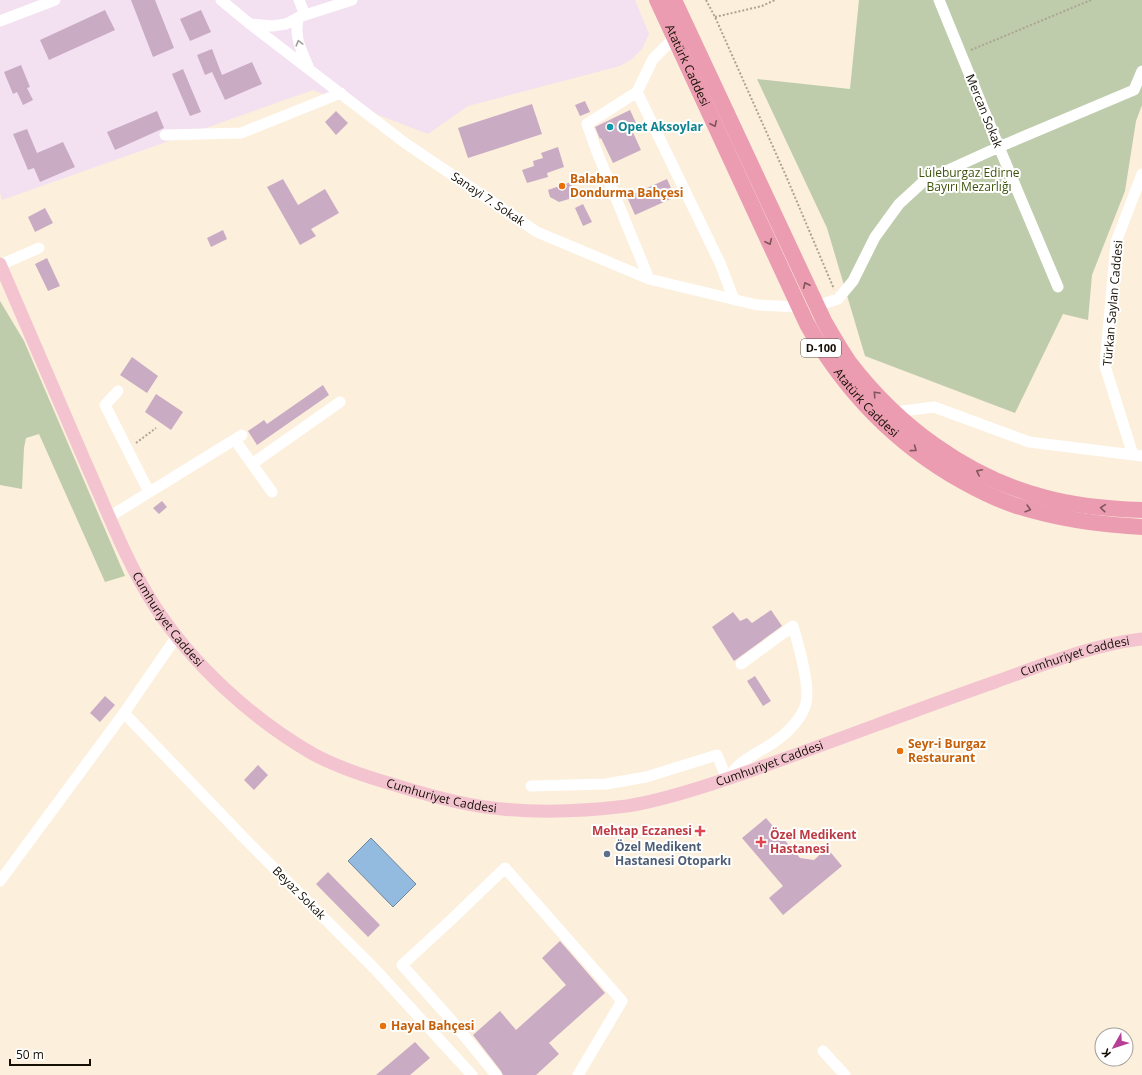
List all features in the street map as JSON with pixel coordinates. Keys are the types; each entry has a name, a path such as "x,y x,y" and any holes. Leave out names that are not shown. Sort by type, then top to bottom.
{"highway":[{"name":"Atatürk Caddesi","path":"657,0 799,308 819,346 861,402 890,431 938,467 985,493 1016,506 1057,517 1142,527"},
{"name":"Atatürk Caddesi","path":"674,0 816,306 848,361 878,396 894,412 924,437 968,467 1002,483 1057,501 1094,507 1142,510"}],"main road":[{"name":"Cumhuriyet Caddesi","path":"0,265 124,550 155,606 177,636 204,667 227,690 272,727 315,755 365,777 426,794 503,809 572,810 626,806 644,803 727,779 1084,651 1114,643 1142,639"}],"street":[{"path":"24,0 29,11"},
{"path":"0,21 55,0"},
{"name":"Sanayi 7. Sokak","path":"221,0 405,143 537,232 649,279 757,305 799,308"},
{"path":"298,0 302,16 296,25 297,36 300,49 309,68"},
{"path":"250,24 272,26 286,24 302,16 352,0"},
{"name":"Mercan Sokak","path":"939,0 1058,287"},
{"path":"649,279 587,124 637,92 653,59 674,38"},
{"path":"816,306 838,299 853,281 875,236 899,204 924,181 999,147 1134,90 1142,70"},
{"path":"637,92 720,263 734,300"},
{"path":"164,135 241,133 341,93"},
{"name":"Türkan Saylan Caddesi","path":"1138,455 1105,366 1116,242 1142,174"},
{"path":"0,265 39,248"},
{"path":"118,392 105,405 149,492"},
{"path":"252,464 340,402"},
{"path":"894,412 934,407 1029,442 1138,455"},
{"path":"109,516 239,437 252,464 272,492"},
{"path":"727,779 733,770 783,736 793,727 806,706 806,685 801,658 792,626 741,664"},
{"path":"0,881 124,713 177,636"},
{"name":"Beyaz Sokak","path":"124,713 247,841 374,968 472,1075"},
{"path":"531,786 606,784 646,778 717,755 727,779"},
{"path":"496,1075 452,1021 402,965 505,868 622,1001 578,1075"},
{"path":"823,1051 845,1075"}],"path":[{"path":"706,0 786,176 838,299"},
{"path":"715,17 762,6 775,0"},
{"path":"961,54 1091,0"},
{"path":"127,449 156,428"}],"shaded area":[{"path":"0,0 635,0 649,34 642,49 632,59 620,66 468,106 428,134 313,90 2,200 0,192"}],"green space":[{"name":"Lüleburgaz Edirne Bayırı Mezarlığı","path":"859,0 1142,0 1142,105 1136,121 1125,191 1092,275 1088,320 1063,314 1015,413 865,356 827,228 757,79 850,89"},
{"path":"0,301 24,341 125,576 105,582 39,434 26,438 24,448 22,489 0,485"}],"water":[{"path":"371,838 416,884 393,907 348,861"}],"building":[{"path":"131,0 155,0 174,48 153,57"},
{"path":"105,10 115,30 49,60 40,40"},
{"path":"201,10 211,32 190,41 180,19"},
{"path":"212,49 222,75 252,62 262,84 225,100 212,72 205,75 197,55"},
{"path":"21,65 30,87 27,88 33,100 23,105 17,92 13,94 4,72"},
{"path":"183,69 201,112 190,116 172,74"},
{"path":"585,101 590,112 580,116 575,105"},
{"path":"532,104 542,134 468,158 458,128"},
{"path":"630,110 636,123 630,126 641,150 613,163 595,127"},
{"path":"157,111 164,128 115,150 107,132"},
{"path":"336,111 348,123 336,135 325,122"},
{"path":"27,129 37,153 63,142 75,167 40,182 34,168 28,170 13,134"},
{"path":"558,147 564,167 547,173 548,177 527,183 522,170 534,166 533,161 543,158 541,153"},
{"path":"283,179 298,205 325,189 339,213 311,229 316,236 300,245 267,187"},
{"path":"667,179 675,197 635,215 627,197"},
{"path":"571,182 573,190 569,199 559,202 550,197 548,190"},
{"path":"583,204 592,222 583,226 575,208"},
{"path":"45,208 53,223 35,232 28,217"},
{"path":"223,230 227,239 211,247 207,238"},
{"path":"47,258 60,286 48,291 35,264"},
{"path":"132,357 158,376 147,393 120,375"},
{"path":"323,385 329,395 257,445 248,431 264,420 267,424"},
{"path":"156,394 183,412 171,430 145,412"},
{"path":"162,501 167,507 159,514 153,508"},
{"path":"771,610 782,626 734,661 712,627 733,612 740,621 747,618 752,623"},
{"path":"755,676 771,701 763,706 747,681"},
{"path":"105,696 115,705 100,722 90,713"},
{"path":"258,765 268,775 254,790 244,780"},
{"name":"Özel Medikent Hastanesi","path":"766,818 800,858 814,860 827,848 842,866 783,915 769,898 783,886 742,838"},
{"path":"328,872 380,925 368,937 316,884"},
{"path":"560,941 605,993 549,1043 559,1054 536,1075 503,1075 473,1035 500,1011 516,1030 566,985 542,958"},
{"path":"415,1042 430,1058 410,1075 376,1075"}],"place":[{"name":"Opet Aksoylar","path":"610,127"},
{"name":"Balaban Dondurma Bahçesi","path":"562,186"},
{"name":"Seyr-i Burgaz Restaurant","path":"900,751"},
{"name":"Mehtap Eczanesi","path":"700,831"},
{"name":"Özel Medikent Hastanesi","path":"761,842"},
{"name":"Özel Medikent Hastanesi Otoparkı","path":"607,854"},
{"name":"Hayal Bahçesi","path":"383,1026"}]}
